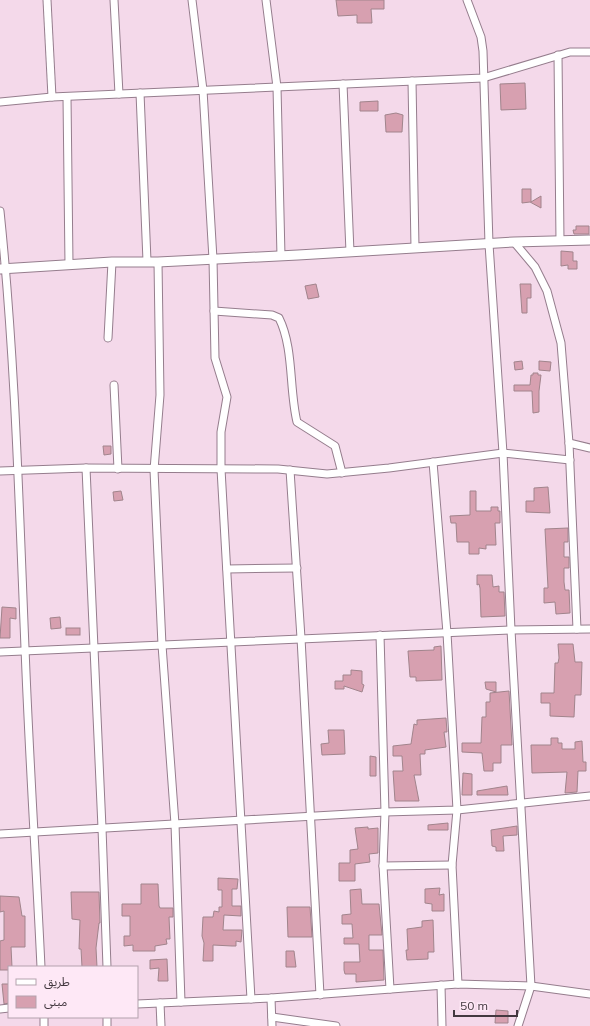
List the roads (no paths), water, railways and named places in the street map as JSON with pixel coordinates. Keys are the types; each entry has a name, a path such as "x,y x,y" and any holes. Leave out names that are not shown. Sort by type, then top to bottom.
{"main road":[{"path":"3,269 69,264 147,261 158,262 281,256 514,242 590,240"}],"street":[{"path":"47,0 52,97"},
{"path":"114,0 119,94"},
{"path":"192,0 203,90 213,259 215,358 227,397 221,432 221,469 232,641 250,999"},
{"path":"266,0 278,87 281,256"},
{"path":"467,0 481,38 483,51 489,244 503,453 520,804 531,986 518,1026"},
{"path":"0,102 52,97 483,78 570,52 590,52"},
{"path":"558,55 560,241"},
{"path":"412,81 415,248"},
{"path":"343,84 350,252"},
{"path":"140,93 147,261"},
{"path":"67,97 69,264"},
{"path":"0,211 18,470 25,650 42,966"},
{"path":"514,242 535,267 547,291 554,312 561,343 570,460 577,630"},
{"path":"108,338 112,262"},
{"path":"158,262 160,395 154,470 162,645 175,824 181,1002"},
{"path":"214,311 272,315 279,318 282,325 290,366 297,422 335,446 342,472"},
{"path":"114,385 118,469"},
{"path":"569,443 590,448"},
{"path":"0,471 86,468 154,470 221,469 290,470 314,474 433,462 503,453 570,460"},
{"path":"433,462 447,633 456,810 452,865 458,984"},
{"path":"86,468 107,966"},
{"path":"290,470 302,638 320,995"},
{"path":"227,568 297,568"},
{"path":"0,652 302,638 511,630 590,629"},
{"path":"380,635 385,812 383,866 390,990"},
{"path":"0,834 385,812 456,810 590,796"},
{"path":"383,866 452,865"},
{"path":"138,1004 320,995 458,984 531,986 590,994"},
{"path":"441,985 442,1026"},
{"path":"271,998 272,1026"},
{"path":"160,1003 161,1026"},
{"path":"272,1017 336,1026"}]}
